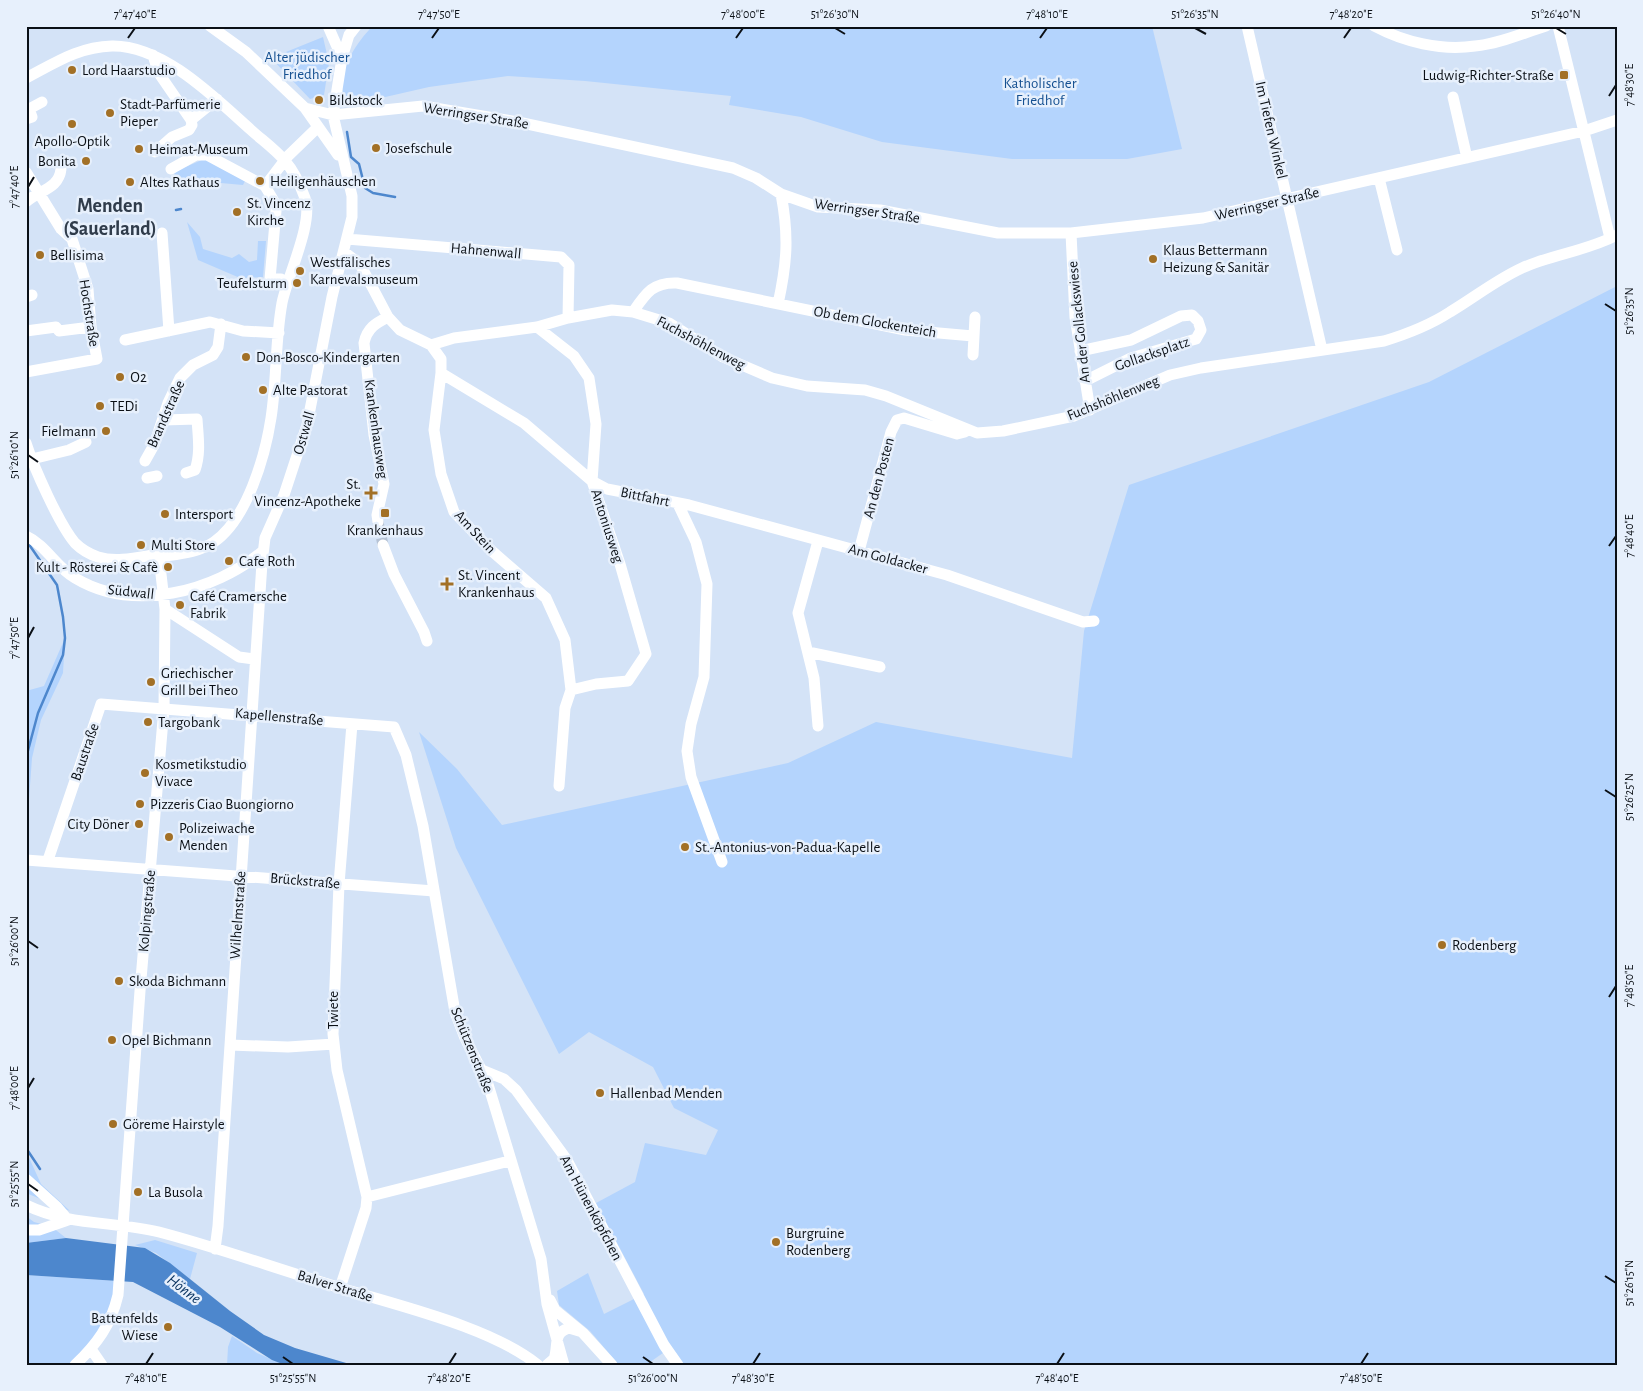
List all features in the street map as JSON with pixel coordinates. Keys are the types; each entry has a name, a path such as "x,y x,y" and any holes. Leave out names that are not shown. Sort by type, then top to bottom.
{"street":[{"path":"210,26 246,52 305,108 342,160"},
{"path":"328,26 342,58"},
{"path":"305,108 333,116 342,58 349,34 356,26"},
{"name":"Im Tiefen Winkel","path":"1247,26 1322,350"},
{"path":"1374,26 1400,39 1460,48 1478,46 1546,26"},
{"path":"1558,26 1613,236"},
{"path":"26,78 80,50 119,46 153,55 190,77 286,162 306,199 307,208 303,234 282,302 271,419 255,479 240,513 231,526 213,543 199,550 119,560 97,557 82,550 70,536 26,443"},
{"path":"153,55 158,72 192,125 189,130 172,138 155,152"},
{"path":"1453,97 1467,158"},
{"path":"190,120 217,99"},
{"path":"26,119 32,117 29,109 42,102"},
{"name":"Werringser Straße","path":"333,116 423,106 518,122 732,168 756,178 781,194 818,207 880,210 998,233 1071,233 1203,218 1584,131 1617,120"},
{"name":"Ostwall","path":"263,551 267,534 284,495 308,426 332,297 352,217 352,196 333,116"},
{"path":"265,186 286,162 288,156 318,127"},
{"path":"171,170 196,155 208,155 265,186 275,204 276,211 270,279 281,280 287,284"},
{"path":"26,202 57,182 61,169"},
{"path":"26,172 39,194"},
{"path":"1379,178 1397,250"},
{"name":"Hochstraße","path":"26,372 97,359 91,327 88,289 72,239 62,229 39,194"},
{"path":"778,304 787,258 786,220 781,194"},
{"path":"162,233 169,331"},
{"name":"An der Gollackswiese","path":"1071,233 1076,317 1090,410"},
{"name":"Fuchshöhlenweg","path":"431,345 454,338 537,327 568,318 612,310 633,312 664,321 730,360 772,378 807,386 865,390 886,396 968,431 977,433 1003,431 1074,416 1170,375 1201,368 1384,341 1410,334 1449,313 1501,278 1525,266 1613,236"},
{"name":"Hahnenwall","path":"347,239 562,257 569,265 568,318"},
{"path":"344,252 360,264 388,317 406,335 431,345 441,359 441,373"},
{"name":"Ob dem Glockenteich","path":"633,312 651,288 667,283 693,284 778,304 905,330 973,336"},
{"name":"Gollacksplatz","path":"1080,351 1131,340 1181,316 1192,315 1198,320 1201,330 1196,339 1131,358 1085,381"},
{"name":"Krankenhausweg","path":"378,522 377,515 384,484 374,434 364,343 366,334 375,324 388,317"},
{"path":"973,355 975,317"},
{"path":"125,340 210,322 243,331 279,333"},
{"name":"Brandstraße","path":"145,461 180,378 193,365 216,351 221,324"},
{"path":"26,331 56,327 59,331 91,327"},
{"name":"Antoniusweg","path":"537,327 574,356 589,378 596,424 592,480 604,521 620,564 646,654 628,681 596,684 571,690"},
{"name":"Bittfahrt","path":"441,373 524,423 592,480 607,489 678,504 696,542 707,584 704,677 691,724 687,751 691,777 722,862"},
{"name":"Am Stein","path":"441,373 434,430 441,474 454,512 493,552 546,598 565,640 571,690 565,708 559,786"},
{"name":"An den Posten","path":"859,551 897,420 904,418 957,434 968,431"},
{"path":"163,420 197,419 199,453 197,464 195,470 186,473"},
{"path":"32,459 69,450 86,442"},
{"name":"Am Goldacker","path":"678,504 947,575 1083,622 1094,621"},
{"name":"Südwall","path":"28,537 38,543 67,572 86,584 121,594 163,596"},
{"path":"818,541 798,613 814,678 818,726"},
{"path":"383,545 394,574 427,641"},
{"path":"163,596 225,575 241,567 263,551"},
{"name":"Wilhelmstraße","path":"215,1249 254,659 263,551"},
{"name":"Kolpingstraße","path":"75,1365 91,1349 112,1318 124,1240 150,868 164,708 165,610 159,556"},
{"path":"165,610 238,657 254,659"},
{"path":"808,652 880,667"},
{"name":"Baustraße","path":"48,860 101,704 164,708"},
{"name":"Kapellenstraße","path":"164,708 251,714 394,728"},
{"name":"Twiete","path":"340,1288 366,1208 367,1197 337,1070 334,1044 334,970 352,724"},
{"name":"Schützenstraße","path":"394,728 406,755 423,826 456,1012 465,1038 482,1070 541,1259 548,1294 548,1304 564,1365"},
{"name":"Brückstraße","path":"26,860 48,860 434,891"},
{"path":"230,1044 288,1048 334,1044"},
{"name":"Am Hünenköpfchen","path":"482,1070 504,1079 516,1090 567,1160 664,1345 678,1365"},
{"path":"367,1197 509,1161"},
{"path":"26,1179 58,1206 68,1220"},
{"path":"26,1205 38,1211 68,1220"},
{"path":"26,1230 39,1230 68,1220"},
{"name":"Balver Straße","path":"68,1220 160,1232 486,1335 513,1348 538,1365"},
{"path":"548,1294 555,1310 583,1333 612,1365"},
{"path":"556,1340 566,1329 574,1329 583,1333"},
{"name":"Schützenstraße","path":"547,1365 556,1355 556,1340"},
{"path":"91,1349 102,1365"},
{"path":"601,1352 602,1365"}],"green space":[{"name":"Katholischer Friedhof","path":"373,26 1152,26 1182,149 1127,159 1012,159 882,142 801,117 729,105 731,96 585,81 508,76 429,87 359,103 348,98 342,90 342,79 351,55"},
{"name":"Alter jüdischer Friedhof","path":"323,37 329,63 324,95 310,99 271,58"},
{"path":"204,159 245,181 243,185 210,182 177,187 174,172"},
{"path":"187,222 200,237 203,249 232,258 239,254 249,262 257,260 258,241 266,241 263,277 240,278 198,260"},
{"path":"1617,286 1617,1365 682,1365 670,1348 646,1365 619,1365 590,1331 559,1305 557,1291 588,1273 604,1314 644,1294 596,1203 635,1182 645,1143 706,1155 718,1130 674,1108 653,1067 589,1032 559,1054 456,848 419,732 457,769 502,825 788,763 876,722 1072,758 1084,631 1129,485 1429,382"},
{"path":"65,638 63,673 41,720 32,758 26,841 26,691 44,686"},
{"path":"26,1151 41,1184 70,1211 26,1193"},
{"path":"26,1216 34,1222 52,1227 66,1238 26,1243"},
{"path":"155,1240 197,1253 190,1279 156,1253 135,1245"},
{"path":"26,1275 117,1281 104,1326 70,1365 26,1365"},
{"path":"232,1336 257,1353 285,1365 227,1365 228,1347"}],"water":[{"name":"Hönne","path":"66,1238 145,1248 170,1263 230,1311 264,1335 295,1348 353,1365 285,1365 272,1360 220,1327 133,1282 26,1275 26,1243"}],"waterway":[{"path":"347,132 351,157 359,164 365,188 373,193 395,197"},
{"path":"176,210 181,209"},
{"path":"74,234 97,226"},
{"path":"26,758 38,713 63,655 65,638 57,585 28,543"},
{"path":"26,1148 40,1169"}],"tunnel":[{"path":"378,522 383,545"}],"place":[{"name":"Lord Haarstudio","path":"72,70"},
{"name":"Ludwig-Richter-Straße","path":"1564,75"},
{"name":"Bildstock","path":"319,100"},
{"name":"Stadt-Parfümerie Pieper","path":"110,113"},
{"name":"Apollo-Optik","path":"72,124"},
{"name":"Josefschule","path":"376,148"},
{"name":"Heimat-Museum","path":"139,149"},
{"name":"Bonita","path":"86,161"},
{"name":"Heiligenhäuschen","path":"260,181"},
{"name":"Altes Rathaus","path":"130,182"},
{"name":"St. Vincenz Kirche","path":"237,212"},
{"name":"Bellisima","path":"40,255"},
{"name":"Klaus Bettermann Heizung & Sanitär","path":"1153,259"},
{"name":"Westfälisches Karnevalsmuseum","path":"300,271"},
{"name":"Teufelsturm","path":"297,283"},
{"name":"Don-Bosco-Kindergarten","path":"246,357"},
{"name":"О2","path":"120,377"},
{"name":"Alte Pastorat","path":"263,390"},
{"name":"TEDi","path":"100,406"},
{"name":"Fielmann","path":"106,431"},
{"name":"St. Vincenz-Apotheke","path":"371,493"},
{"name":"Krankenhaus","path":"385,513"},
{"name":"Intersport","path":"165,514"},
{"name":"Multi Store","path":"141,545"},
{"name":"Cafe Roth","path":"229,561"},
{"name":"Kult - Rösterei & Cafè","path":"168,567"},
{"name":"St. Vincent Krankenhaus","path":"447,584"},
{"name":"Café Cramersche Fabrik","path":"180,605"},
{"name":"Griechischer Grill bei Theo","path":"151,682"},
{"name":"Targobank","path":"148,722"},
{"name":"Kosmetikstudio Vivace","path":"145,773"},
{"name":"Pizzeris Ciao Buongiorno","path":"140,804"},
{"name":"City Döner","path":"139,824"},
{"name":"Polizeiwache Menden","path":"169,837"},
{"name":"St.-Antonius-von-Padua-Kapelle","path":"685,847"},
{"name":"Rodenberg","path":"1442,945"},
{"name":"Skoda Bichmann","path":"119,981"},
{"name":"Opel Bichmann","path":"112,1040"},
{"name":"Hallenbad Menden","path":"600,1093"},
{"name":"Göreme Hairstyle","path":"113,1124"},
{"name":"La Busola","path":"138,1192"},
{"name":"Burgruine Rodenberg","path":"776,1242"},
{"name":"Battenfelds Wiese","path":"168,1327"}],"district":[{"name":"Menden (Sauerland)","path":"110,218"}]}
